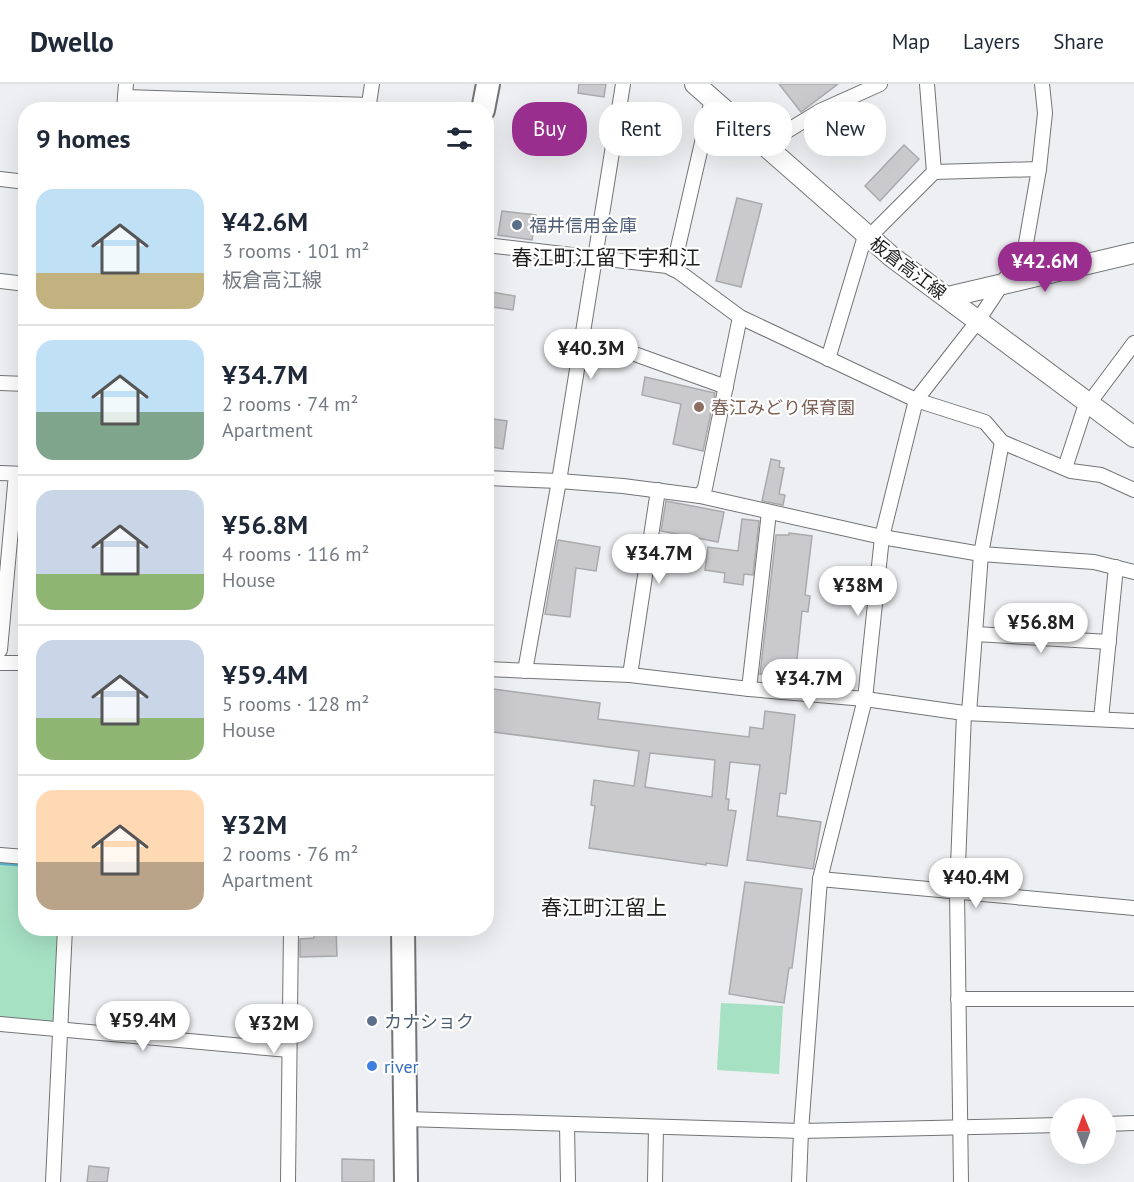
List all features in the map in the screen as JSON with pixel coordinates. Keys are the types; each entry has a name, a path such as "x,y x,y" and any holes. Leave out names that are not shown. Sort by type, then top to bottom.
{"main road":[{"path":"485,102 488,84"},
{"name":"板倉高江線","path":"695,84 715,102"},
{"name":"板倉高江線","path":"776,156 866,237 1134,437"},
{"path":"948,297 1134,253"},
{"path":"403,936 406,1182"}],"street":[{"path":"369,102 372,84"},
{"path":"525,671 559,481 623,84"},
{"path":"792,128 864,87 880,84"},
{"path":"927,84 934,172"},
{"path":"799,1182 820,879 865,699 882,537 916,400 977,322 1025,249 1039,169 1045,113 1042,84"},
{"path":"125,97 246,102"},
{"path":"673,269 712,99"},
{"path":"828,359 866,237 934,172 1039,169"},
{"path":"0,179 18,181"},
{"path":"494,246 668,266 740,317 916,400 985,422 1002,442 1065,468 1101,475 1134,490"},
{"path":"0,281 18,283"},
{"path":"700,496 705,488 740,317"},
{"path":"582,335 726,387"},
{"path":"1065,468 1084,410 1134,343"},
{"path":"0,383 18,384"},
{"path":"961,1182 957,891 966,713 981,554 1002,442"},
{"path":"0,473 18,474"},
{"path":"494,478 559,481 700,496 882,537 981,554 1094,562 1134,572"},
{"path":"630,675 658,490"},
{"path":"0,650 18,499"},
{"path":"749,688 769,512"},
{"path":"1101,719 1116,567"},
{"path":"975,634 1109,642"},
{"path":"0,663 18,663"},
{"path":"494,669 630,675 865,699 966,713 1134,721"},
{"path":"0,855 18,856"},
{"path":"820,879 1134,908"},
{"path":"54,1182 65,936"},
{"path":"288,1182 291,936"},
{"path":"958,999 1134,999"},
{"path":"0,1024 289,1050"},
{"path":"406,1119 801,1131 1050,1125"},
{"path":"1116,1124 1134,1123"},
{"path":"567,1124 568,1182"},
{"path":"655,1182 656,1127"}],"green space":[{"path":"0,855 18,856 18,936 65,936 60,1029 0,1024"},
{"path":"721,1003 783,1006 779,1074 717,1070"}],"building":[{"path":"579,84 606,84 604,97 578,93"},
{"path":"779,84 838,84 814,102 804,102 804,110 801,112"},
{"path":"904,145 919,159 880,201 865,186"},
{"path":"737,198 762,204 741,287 716,281"},
{"name":"福井信用金庫","path":"502,211 536,215 532,240 498,235"},
{"path":"494,292 515,296 513,310 494,307"},
{"path":"645,377 715,393 703,451 673,444 681,404 642,395"},
{"path":"494,419 507,421 503,449 494,447"},
{"path":"771,459 780,461 779,467 784,468 779,494 785,495 783,505 762,501"},
{"path":"666,501 724,512 718,542 661,531"},
{"path":"742,519 759,521 753,575 744,574 743,585 724,582 725,573 705,570 708,547 738,551"},
{"path":"789,533 812,536 805,595 810,596 808,612 802,611 795,678 760,674 776,535 789,535"},
{"path":"558,540 600,547 596,571 576,568 570,617 545,614"},
{"path":"494,689 600,703 598,719 749,737 750,727 763,729 765,711 795,715 786,794 780,793 777,816 821,822 813,869 747,860 760,765 730,762 726,799 729,799 728,810 736,811 727,866 589,848 595,806 591,805 594,780 634,786 639,751 494,732","holes":["650,753 715,760 712,797 645,787"]},
{"path":"745,882 802,889 792,968 789,968 784,1003 729,994"},
{"path":"314,936 336,936 337,956 300,957 300,939 314,938"},
{"path":"342,1159 374,1160 374,1182 342,1182"},
{"path":"89,1166 109,1168 107,1182 87,1182"}],"waterway":[{"path":"0,863 18,864"}],"place":[{"name":"福井信用金庫","path":"517,225"},
{"name":"春江みどり保育園","path":"699,407"},
{"name":"カナショク","path":"372,1021"},
{"name":"river","path":"372,1066"}],"district":[{"name":"春江町江留下宇和江","path":"606,257"},
{"name":"春江町江留上","path":"604,907"}]}
